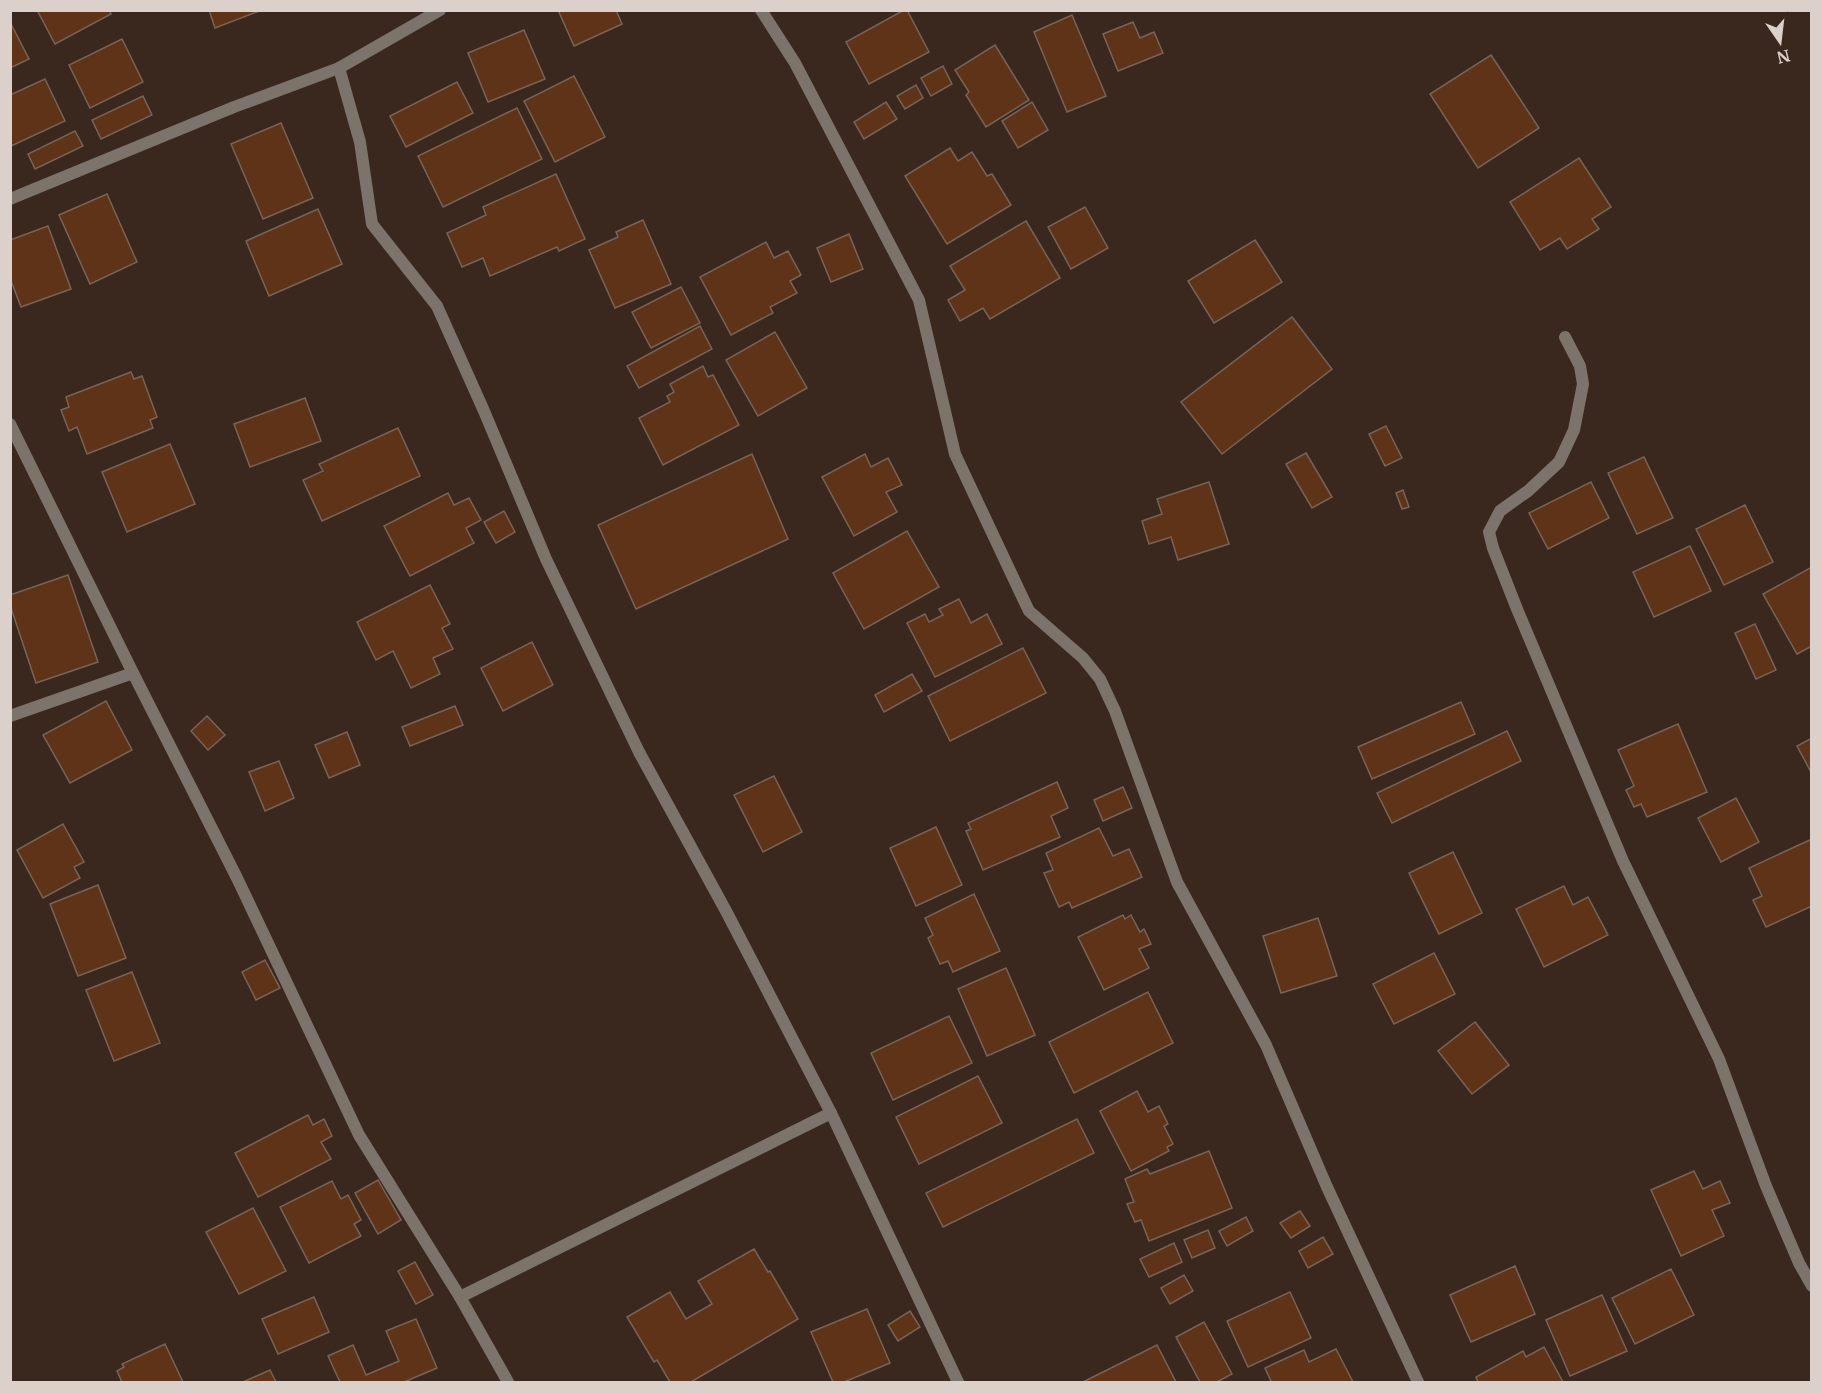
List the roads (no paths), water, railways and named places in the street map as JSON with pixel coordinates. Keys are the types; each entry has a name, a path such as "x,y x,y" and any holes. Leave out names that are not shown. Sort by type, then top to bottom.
{"street":[{"path":"10,199 234,107 339,68 440,10"},
{"path":"761,10 795,63 919,300 955,454 1029,611 1083,658 1104,688 1115,711 1177,882 1266,1045 1327,1188 1418,1383"},
{"path":"339,68 360,142 372,224 437,306 546,559 639,753 726,911 831,1113 958,1383"},
{"path":"1565,337 1580,366 1583,384 1574,430 1559,462 1528,491 1500,511 1489,532 1493,548 1516,609 1623,861 1719,1059 1766,1186 1799,1263 1812,1286"},
{"path":"10,424 237,878 359,1136 460,1297 508,1383"},
{"path":"10,716 133,673"},
{"path":"460,1297 831,1113"}]}
